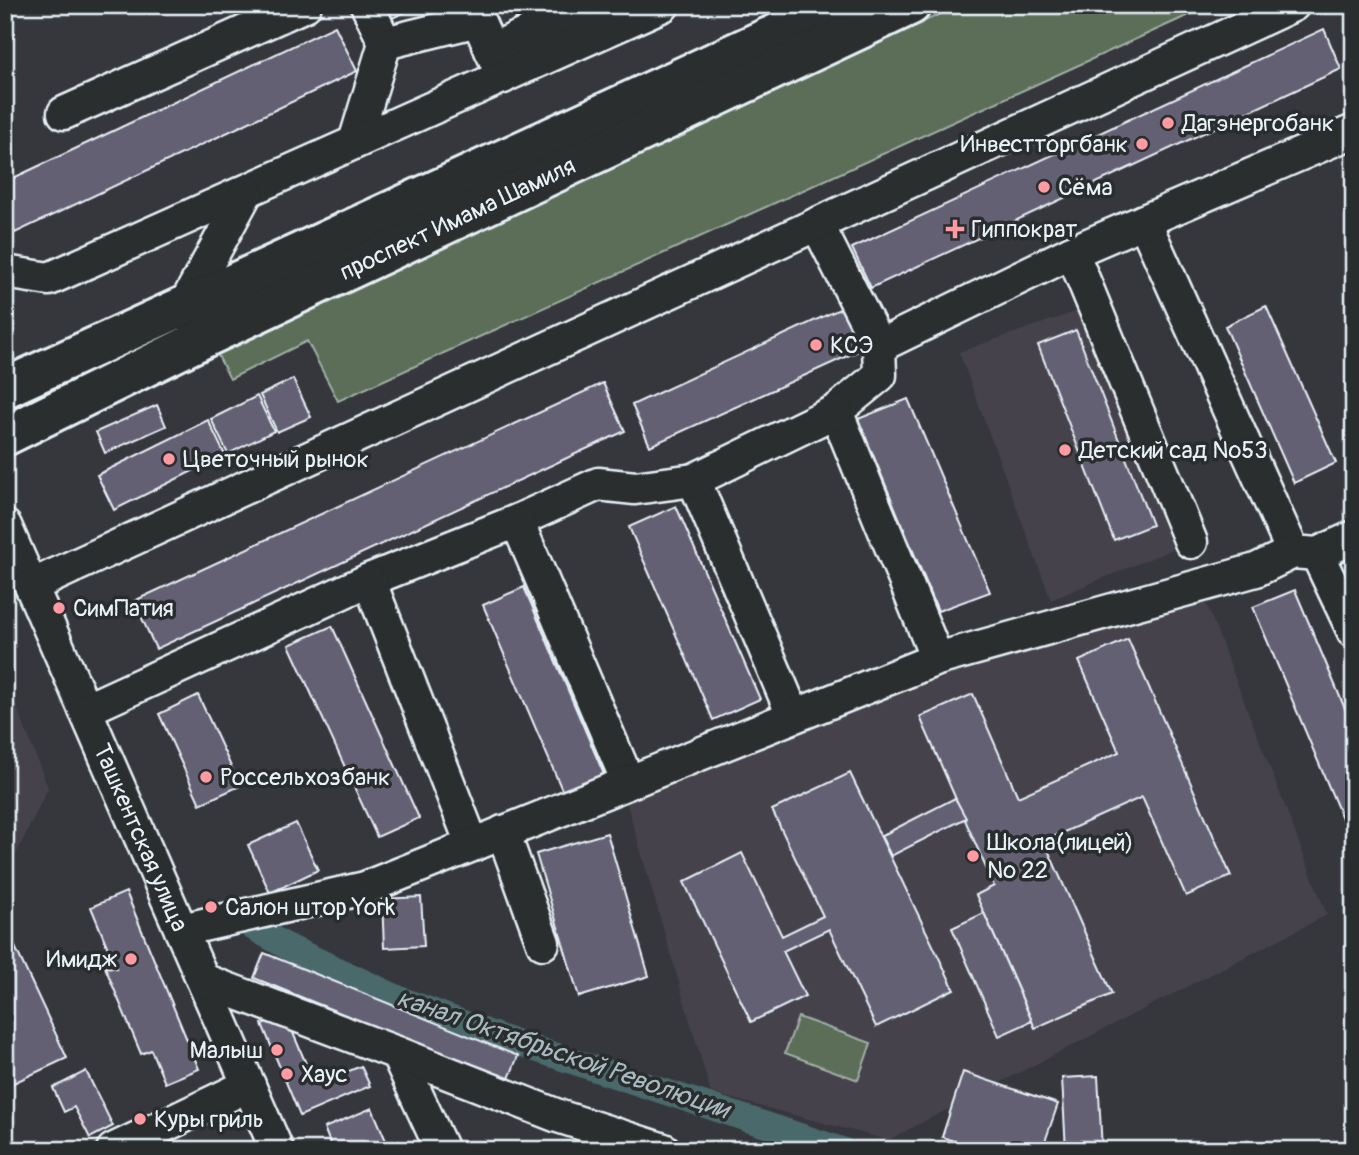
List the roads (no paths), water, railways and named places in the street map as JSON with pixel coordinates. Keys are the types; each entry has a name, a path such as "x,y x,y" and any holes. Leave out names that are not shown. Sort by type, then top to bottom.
{"main road":[{"name":"проспект Имама Шамиля","path":"5,388 839,5"},
{"name":"проспект Имама Шамиля","path":"5,436 200,340 911,5"}],"street":[{"path":"64,113 305,5"},
{"path":"355,142 385,43 367,5"},
{"path":"5,272 49,279 355,142 497,63 590,5"},
{"path":"497,63 663,5"},
{"path":"31,586 1293,5"},
{"path":"385,43 477,10 497,63"},
{"path":"879,346 1072,252 1354,131"},
{"path":"200,340 185,305 247,191"},
{"path":"1144,221 1305,553 1354,632"},
{"path":"85,710 369,580 517,521 598,484 635,488 694,480 836,411 880,374 879,346 817,224"},
{"path":"1072,252 1191,542"},
{"path":"836,411 937,659"},
{"path":"694,480 793,715"},
{"path":"517,521 628,782"},
{"name":"Ташкентская улица","path":"5,526 277,1150"},
{"path":"181,930 365,888 937,659 1256,570 1354,537"},
{"path":"369,580 472,844"},
{"path":"503,832 543,943"},
{"path":"203,981 558,1116 664,1150"},
{"path":"397,1053 442,1150"},
{"path":"113,1150 249,1084"}],"waterway":[{"name":"канал Октябрьской Революции","path":"252,927 286,946 402,1000 499,1037 842,1150"}],"place":[{"name":"Дагэнергобанк","path":"1168,123"},
{"name":"Инвестторгбанк","path":"1142,144"},
{"name":"Сёма","path":"1044,187"},
{"name":"Гиппократ","path":"955,229"},
{"name":"КСЭ","path":"816,345"},
{"name":"Детский сад №53","path":"1065,450"},
{"name":"Цветочный рынок","path":"169,459"},
{"name":"СимПатия","path":"59,608"},
{"name":"Россельхозбанк","path":"206,777"},
{"name":"Школа(лицей) № 22","path":"973,856"},
{"name":"Салон штор York","path":"211,907"},
{"name":"Имидж","path":"131,959"},
{"name":"Малыш","path":"277,1050"},
{"name":"Хаус","path":"287,1074"},
{"name":"Куры гриль","path":"140,1119"}]}
